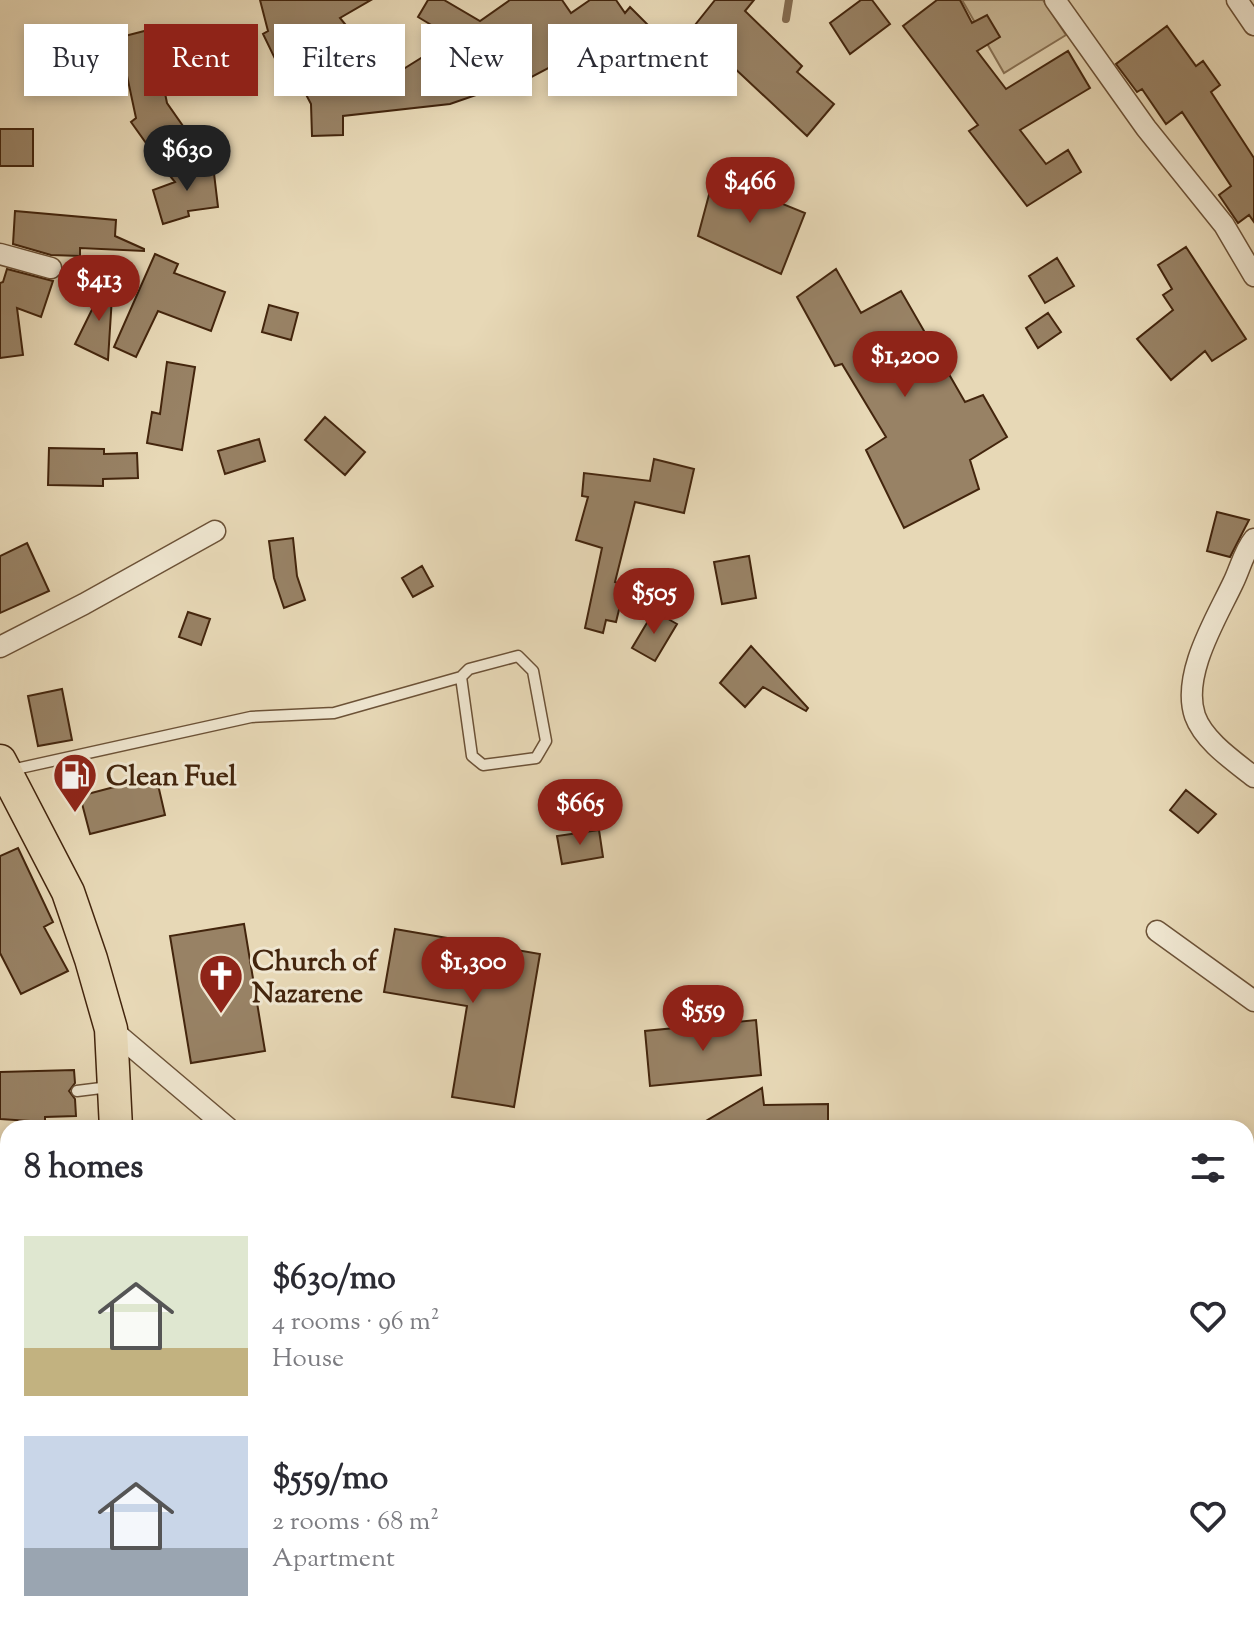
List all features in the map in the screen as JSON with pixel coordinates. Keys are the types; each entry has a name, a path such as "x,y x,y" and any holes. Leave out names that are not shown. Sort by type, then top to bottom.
{"main road":[{"path":"2,766 68,892 91,959 111,1029 116,1120"}],"street":[{"path":"1055,0 1146,128 1224,225 1254,276"},
{"path":"1237,0 1254,25"},
{"path":"0,254 51,268"},
{"path":"0,647 215,531"},
{"path":"1254,539 1200,654 1192,702 1196,719 1208,735 1224,753 1254,777"},
{"path":"1157,931 1254,1001"},
{"path":"111,1029 219,1120"}],"lane":[{"path":"2,766 251,717 334,713 461,677 469,669 518,656 533,671 546,741 536,758 483,765 472,756 461,677"},
{"path":"77,1091 115,1086"}],"shaded area":[{"path":"962,0 1043,0 1066,35 1004,73"}],"building":[{"path":"260,0 371,0 340,18 345,24 274,24 274,57 263,34 268,31"},
{"path":"428,0 444,0 480,21 510,0 562,0 571,13 590,0 616,0 625,13 630,7 647,24 548,24 548,68 532,77 532,24 430,24 418,17"},
{"path":"715,0 754,0 745,11 802,66 797,72 834,104 807,136 737,71 737,24 696,24"},
{"path":"861,0 872,0 890,24 850,54 830,23"},
{"path":"937,0 960,0 972,23 987,15 1000,37 977,51 1006,89 1068,51 1090,88 1020,130 1046,164 1068,150 1081,172 1027,206 969,131 978,125 903,26"},
{"path":"1167,26 1196,66 1203,61 1220,85 1211,92 1254,158 1254,222 1249,215 1238,223 1219,195 1231,186 1182,112 1166,124 1142,89 1137,92 1116,64"},
{"path":"144,31 144,96 166,96 183,126 151,150 131,122 136,118 128,80 128,35"},
{"path":"421,58 421,96 473,96 450,104 343,116 343,135 312,136 311,104 307,96 405,96 405,68"},
{"path":"0,129 33,129 33,166 0,166"},
{"path":"213,165 218,207 188,211 189,216 163,224 153,190 175,182 166,171"},
{"path":"714,176 805,213 781,274 698,236"},
{"path":"15,211 116,220 115,236 144,251 80,248 80,256 51,255 13,244"},
{"path":"1186,247 1246,339 1212,361 1205,351 1171,380 1137,339 1173,310 1163,295 1172,289 1158,265"},
{"path":"155,254 178,264 174,273 225,292 211,331 158,311 136,357 114,347"},
{"path":"1057,258 1074,286 1045,303 1029,276"},
{"path":"114,265 108,360 75,344"},
{"path":"7,269 53,281 41,317 17,308 23,355 0,358 0,283"},
{"path":"836,269 861,313 901,291 965,402 983,395 1007,437 970,460 979,489 904,528 866,450 886,437 842,364 835,366 797,297"},
{"path":"269,305 298,313 291,340 262,332"},
{"path":"1048,313 1061,332 1038,348 1026,328"},
{"path":"167,362 195,367 182,450 147,443 152,412 160,414"},
{"path":"325,417 365,452 345,475 305,440"},
{"path":"259,439 265,461 225,474 218,451"},
{"path":"49,448 104,449 104,454 137,453 138,478 103,479 103,486 48,485"},
{"path":"654,459 694,469 684,513 635,502 615,582 625,585 616,622 606,620 603,633 585,628 602,548 576,540 588,497 582,496 584,473 650,481"},
{"path":"1217,512 1249,520 1230,557 1207,551"},
{"path":"293,538 297,576 305,600 284,608 274,578 269,541"},
{"path":"27,543 49,591 0,613 0,556"},
{"path":"749,556 756,598 722,604 714,562"},
{"path":"422,566 433,586 413,597 402,578"},
{"path":"654,611 677,624 655,661 632,648"},
{"path":"188,612 210,619 201,645 179,637"},
{"path":"751,646 808,708 806,711 763,687 745,707 720,683"},
{"path":"62,689 72,740 38,746 28,696"},
{"path":"156,776 165,815 90,834 80,796"},
{"path":"1186,790 1216,814 1198,833 1170,810"},
{"path":"599,830 603,857 562,864 557,836"},
{"path":"18,848 53,922 44,927 68,971 21,994 0,953 0,856"},
{"name":"Church of Nazarene","path":"244,924 265,1051 191,1063 170,936"},
{"path":"395,929 540,954 514,1107 452,1097 467,1006 384,992"},
{"path":"756,1020 761,1075 650,1086 645,1031"},
{"path":"74,1070 75,1083 69,1091 75,1099 76,1116 45,1117 45,1120 0,1119 0,1072"},
{"path":"762,1088 764,1105 828,1104 828,1120 708,1120"}],"waterway":[{"path":"786,19 789,0"}],"place":[{"name":"Clean Fuel","path":"75,814"},
{"name":"Church of Nazarene","path":"221,1015"}]}
